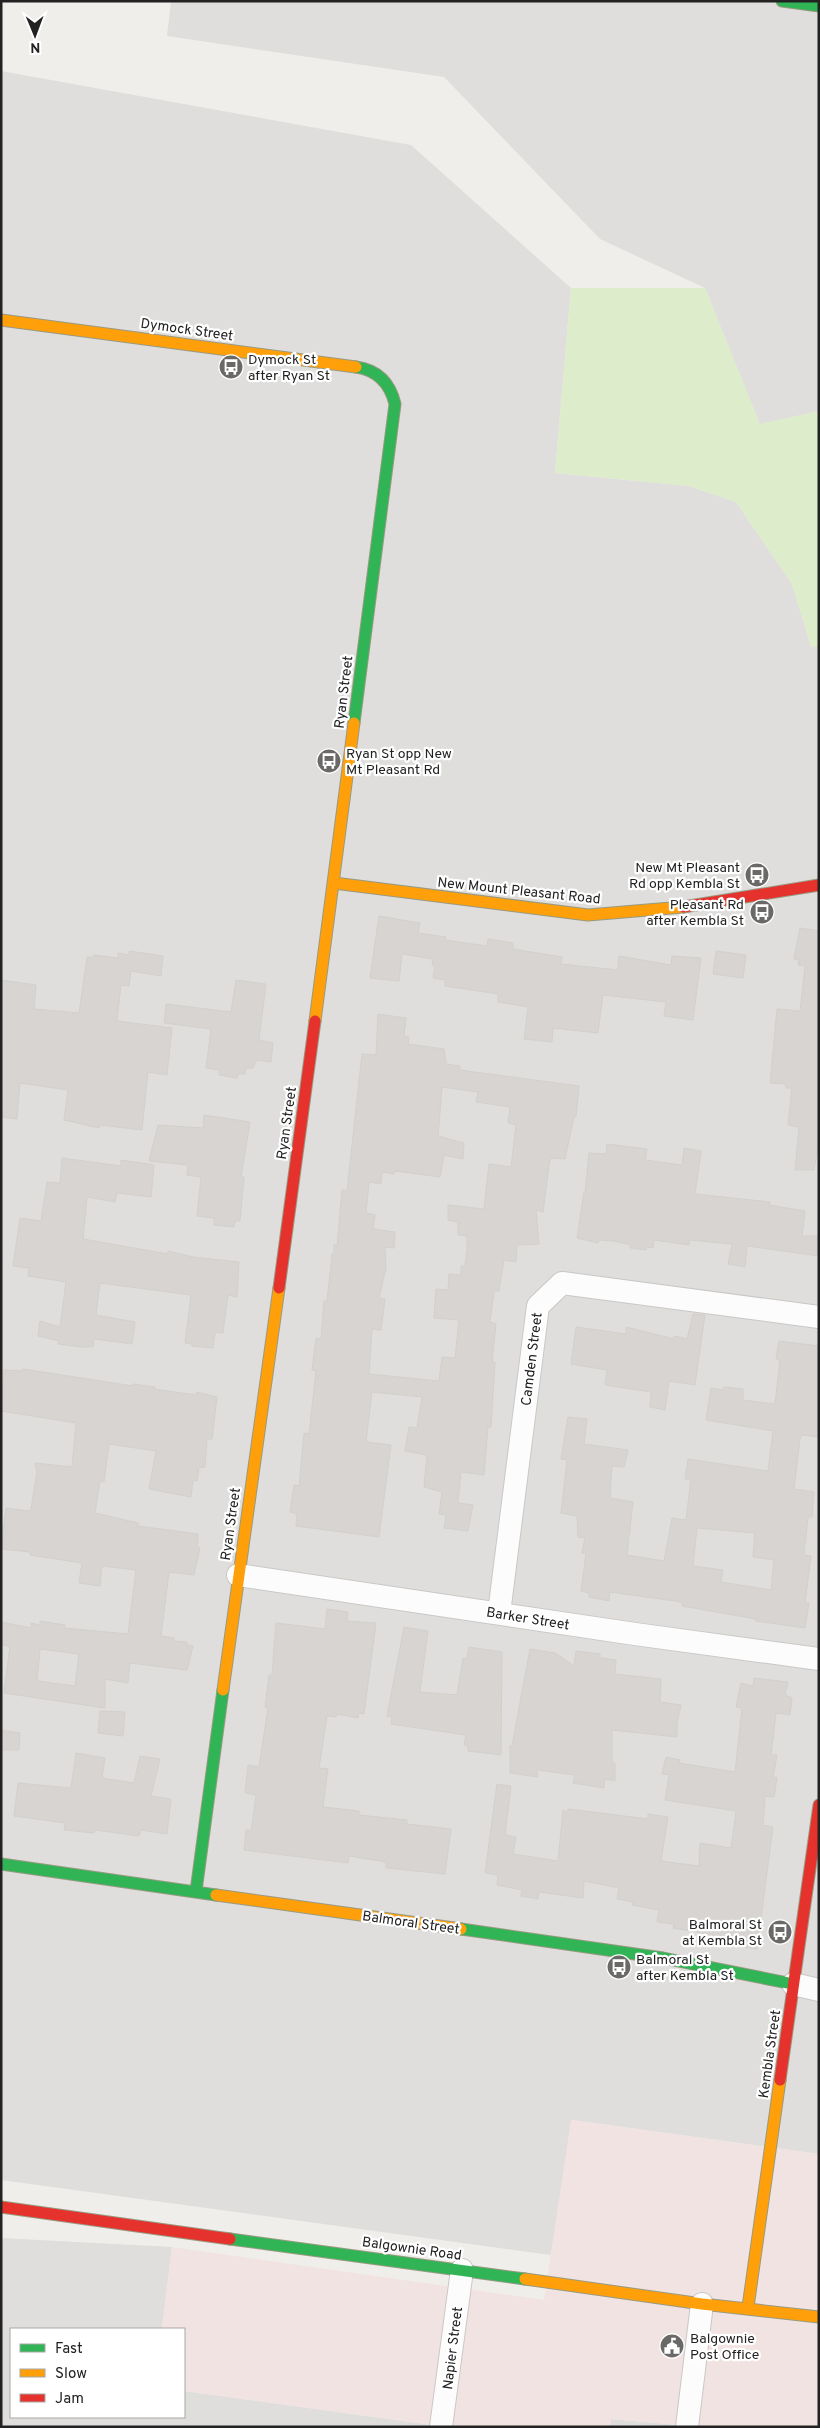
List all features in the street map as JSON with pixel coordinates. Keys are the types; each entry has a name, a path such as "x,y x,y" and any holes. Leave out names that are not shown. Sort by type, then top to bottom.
{"main road":[{"path":"782,1 819,6"},
{"name":"Dymock Street","path":"1,320 368,369"},
{"name":"Ryan Street","path":"196,1891 334,883 395,404 391,389 383,378 368,369"},
{"name":"New Mount Pleasant Road","path":"334,883 588,915 659,910 819,885"},
{"name":"Kembla Street","path":"748,2307 819,1805"},
{"name":"Balmoral Street","path":"1,1864 663,1958 793,1984"},
{"name":"Balgownie Road","path":"1,2207 702,2304 748,2307 819,2317"}],"street":[{"name":"Camden Street","path":"499,1613 538,1306 562,1283 819,1317"},
{"name":"Barker Street","path":"238,1575 635,1634 819,1659"},
{"name":"Balmoral Street","path":"793,1984 819,1990"},
{"name":"Napier Street","path":"441,2427 462,2270"},
{"path":"687,2427 702,2304"}],"shaded area":[{"path":"171,1 819,1 819,411 760,425 705,288 600,239 444,77 167,36"},
{"path":"1,71 411,145 571,288 555,473 689,486 736,502 792,584 811,646 819,646 819,2154 572,2120 551,2255 1,2180"},
{"path":"571,2120 819,2154 819,2427 701,2427 611,2419 610,2427 447,2427 185,2391 185,2328 162,2328 172,2247 544,2300"},
{"path":"1,2238 172,2247 162,2328 10,2328 10,2418 185,2418 185,2391 447,2427 1,2427"},
{"path":"611,2419 701,2427 610,2427"}],"green space":[{"path":"571,288 705,288 760,424 819,411 819,646 811,647 792,584 736,502 689,486 555,473"}],"building":[{"path":"379,916 420,923 418,933 446,937 445,940 487,946 488,939 513,943 513,949 562,957 561,964 618,970 619,956 671,965 672,956 701,958 693,1020 664,1016 666,1002 603,995 598,1033 553,1028 552,1042 524,1039 528,1007 498,1002 498,994 445,986 445,980 433,978 435,966 432,965 433,959 402,954 399,981 370,978"},
{"path":"800,928 819,931 819,1143 814,1170 795,1170 799,1127 788,1125 792,1088 786,1088 786,1084 770,1083 777,1009 800,1011 805,966 798,965 799,960 794,959"},
{"path":"129,951 163,956 161,976 131,971 129,986 121,985 117,1021 172,1028 167,1075 148,1072 142,1130 100,1125 99,1128 64,1120 68,1090 20,1083 17,1119 1,1117 1,980 36,985 34,1009 79,1013 87,957 94,957 94,955 118,958 118,953 129,955"},
{"path":"716,951 746,955 743,978 713,974"},
{"path":"236,980 266,984 259,1040 273,1043 271,1062 257,1060 253,1068 246,1068 245,1074 238,1074 237,1078 219,1075 219,1070 206,1068 211,1029 164,1023 166,1004 231,1012"},
{"path":"378,1014 406,1018 404,1036 409,1037 408,1044 444,1049 446,1064 460,1066 460,1070 579,1086 576,1117 574,1117 565,1159 550,1158 543,1212 536,1210 539,1244 517,1245 516,1262 504,1260 499,1291 494,1291 490,1322 496,1324 492,1362 495,1362 491,1427 488,1427 484,1475 461,1472 458,1503 473,1505 468,1531 444,1528 446,1515 439,1514 442,1492 424,1487 427,1455 405,1451 409,1427 417,1428 422,1397 372,1392 366,1442 391,1445 379,1537 296,1526 297,1514 290,1512 294,1485 299,1486 304,1433 309,1434 316,1371 312,1370 316,1338 321,1339 324,1301 327,1301 334,1244 337,1246 342,1190 347,1191 362,1054 376,1055","holes":["442,1087 478,1092 476,1102 510,1107 508,1123 516,1125 511,1167 489,1164 484,1209 448,1205 448,1220 458,1222 458,1235 467,1236 467,1251 465,1266 461,1266 461,1275 449,1274 448,1290 436,1289 434,1318 459,1320 455,1358 442,1357 439,1381 369,1374 372,1329 381,1330 385,1299 379,1298 386,1268 385,1247 394,1248 395,1232 373,1229 375,1215 366,1213 369,1182 381,1184 382,1172 394,1174 395,1171 440,1177 444,1155 463,1159 464,1143 438,1136"]},
{"path":"204,1115 250,1122 241,1177 244,1177 240,1221 235,1221 234,1227 214,1225 214,1218 197,1216 201,1177 187,1175 188,1165 149,1161 158,1125 203,1128"},
{"path":"607,1144 647,1149 645,1160 682,1165 684,1148 701,1151 695,1194 770,1202 769,1205 805,1211 802,1236 819,1236 819,1256 747,1246 745,1267 728,1264 732,1244 690,1240 689,1245 654,1240 653,1248 647,1247 646,1250 630,1248 631,1245 614,1241 599,1240 598,1243 577,1238 585,1193 589,1153 606,1154"},
{"path":"62,1158 121,1166 121,1160 154,1165 151,1197 117,1193 115,1202 87,1197 83,1239 168,1254 168,1251 193,1257 239,1262 237,1297 228,1295 223,1333 215,1332 213,1348 192,1346 192,1344 185,1343 191,1295 100,1283 96,1315 135,1322 132,1344 94,1339 93,1347 81,1347 58,1344 59,1341 38,1336 40,1321 60,1327 66,1282 28,1276 29,1268 13,1266 20,1218 41,1221 47,1182 60,1183"},
{"path":"693,1314 705,1315 695,1385 669,1381 665,1410 650,1407 651,1392 605,1385 607,1370 571,1364 576,1327 626,1334 626,1327 674,1339 674,1336 687,1339"},
{"path":"779,1341 819,1346 819,1437 802,1435 800,1439 794,1489 814,1492 812,1517 808,1517 804,1555 811,1556 805,1603 809,1603 805,1628 756,1621 756,1619 682,1606 682,1602 610,1592 609,1601 589,1597 589,1593 581,1591 586,1554 582,1553 585,1538 578,1537 577,1516 561,1513 567,1460 561,1459 568,1417 587,1419 584,1444 628,1450 624,1467 612,1466 610,1498 633,1502 627,1555 664,1561 672,1518 686,1520 691,1479 685,1479 688,1459 768,1471 773,1431 706,1420 711,1388 723,1390 724,1387 743,1389 743,1400 775,1404 780,1360 776,1359","holes":["697,1528 755,1533 753,1557 774,1560 771,1590 721,1582 723,1570 693,1566"]},
{"path":"23,1369 133,1386 133,1384 155,1387 154,1389 196,1395 197,1392 217,1397 212,1439 207,1439 205,1467 199,1468 197,1481 193,1480 191,1497 149,1489 156,1451 109,1444 104,1482 100,1481 95,1513 138,1523 138,1526 198,1534 197,1547 200,1548 194,1575 169,1572 161,1636 174,1638 174,1641 187,1642 187,1645 193,1646 187,1670 130,1663 128,1683 105,1679 105,1708 4,1693 10,1646 1,1645 1,1622 31,1628 31,1623 40,1625 40,1621 65,1625 64,1628 128,1634 136,1570 102,1566 100,1586 79,1583 82,1563 30,1555 30,1552 1,1549 6,1508 29,1511 31,1509 37,1472 35,1463 72,1467 76,1423 1,1411 4,1370 23,1371","holes":["40,1649 79,1654 75,1686 37,1681"]},
{"path":"327,1609 348,1612 347,1621 376,1623 364,1714 359,1713 358,1718 337,1714 336,1717 327,1716 319,1768 328,1769 323,1807 359,1811 359,1815 407,1820 407,1824 451,1829 445,1874 386,1868 386,1862 349,1856 348,1863 244,1850 246,1830 251,1831 256,1795 245,1793 248,1765 259,1767 268,1708 265,1707 269,1675 272,1675 276,1623 325,1629"},
{"path":"404,1627 428,1631 420,1692 457,1695 463,1658 467,1658 469,1647 502,1652 501,1755 468,1751 468,1746 464,1745 466,1735 391,1724 392,1717 387,1716"},
{"path":"530,1649 555,1653 574,1666 576,1651 600,1654 600,1658 616,1660 615,1674 661,1679 660,1702 681,1705 677,1723 677,1737 612,1730 612,1763 615,1763 615,1781 605,1779 604,1788 573,1783 575,1775 537,1770 538,1777 510,1773 510,1746 512,1746"},
{"path":"754,1678 788,1682 785,1695 792,1698 790,1715 776,1713 771,1755 777,1755 773,1777 777,1778 774,1797 765,1796 763,1825 773,1827 757,1949 713,1943 714,1935 673,1928 674,1924 657,1922 659,1910 632,1905 633,1902 617,1899 619,1888 584,1881 583,1898 539,1892 538,1899 521,1896 522,1890 497,1885 498,1875 485,1873 497,1784 511,1786 505,1835 516,1837 513,1854 558,1861 563,1810 567,1812 568,1809 648,1819 648,1814 668,1817 661,1861 699,1866 700,1843 731,1848 736,1811 665,1800 669,1775 662,1774 666,1757 680,1760 679,1763 735,1772 742,1708 736,1707 741,1683 753,1686"},
{"path":"100,1711 125,1712 123,1736 98,1733"},
{"path":"1,1730 20,1733 19,1750 1,1750"},
{"path":"76,1753 105,1758 102,1778 134,1783 140,1756 160,1759 151,1796 171,1799 167,1834 141,1830 139,1836 95,1830 94,1833 64,1830 65,1823 14,1816 18,1783 71,1788"}],"traffic: fast":[{"path":"782,1 819,6"},
{"path":"354,723 395,404 390,390 382,379 370,371 356,367"},
{"path":"196,1891 223,1690"},
{"path":"1,1864 216,1895"},
{"path":"461,1929 663,1958 793,1984"},
{"path":"230,2239 525,2279"}],"traffic: slow":[{"path":"1,320 356,367"},
{"path":"315,1021 354,723"},
{"path":"334,883 588,915 683,907"},
{"path":"223,1690 279,1288"},
{"path":"216,1895 461,1929"},
{"path":"748,2307 780,2080"},
{"path":"525,2279 702,2304 819,2317"}],"traffic: jam":[{"path":"683,907 819,885"},
{"path":"279,1288 315,1021"},
{"path":"780,2080 819,1805"},
{"path":"1,2207 230,2239"}],"place":[{"name":"Dymock St after Ryan St","path":"231,367"},
{"name":"Ryan St opp New Mt Pleasant Rd","path":"329,761"},
{"name":"New Mt Pleasant Rd opp Kembla St","path":"757,875"},
{"name":"Pleasant Rd after Kembla St","path":"762,912"},
{"name":"Balmoral St at Kembla St","path":"780,1932"},
{"name":"Balmoral St after Kembla St","path":"619,1967"},
{"name":"Balgownie Post Office","path":"672,2346"}]}
